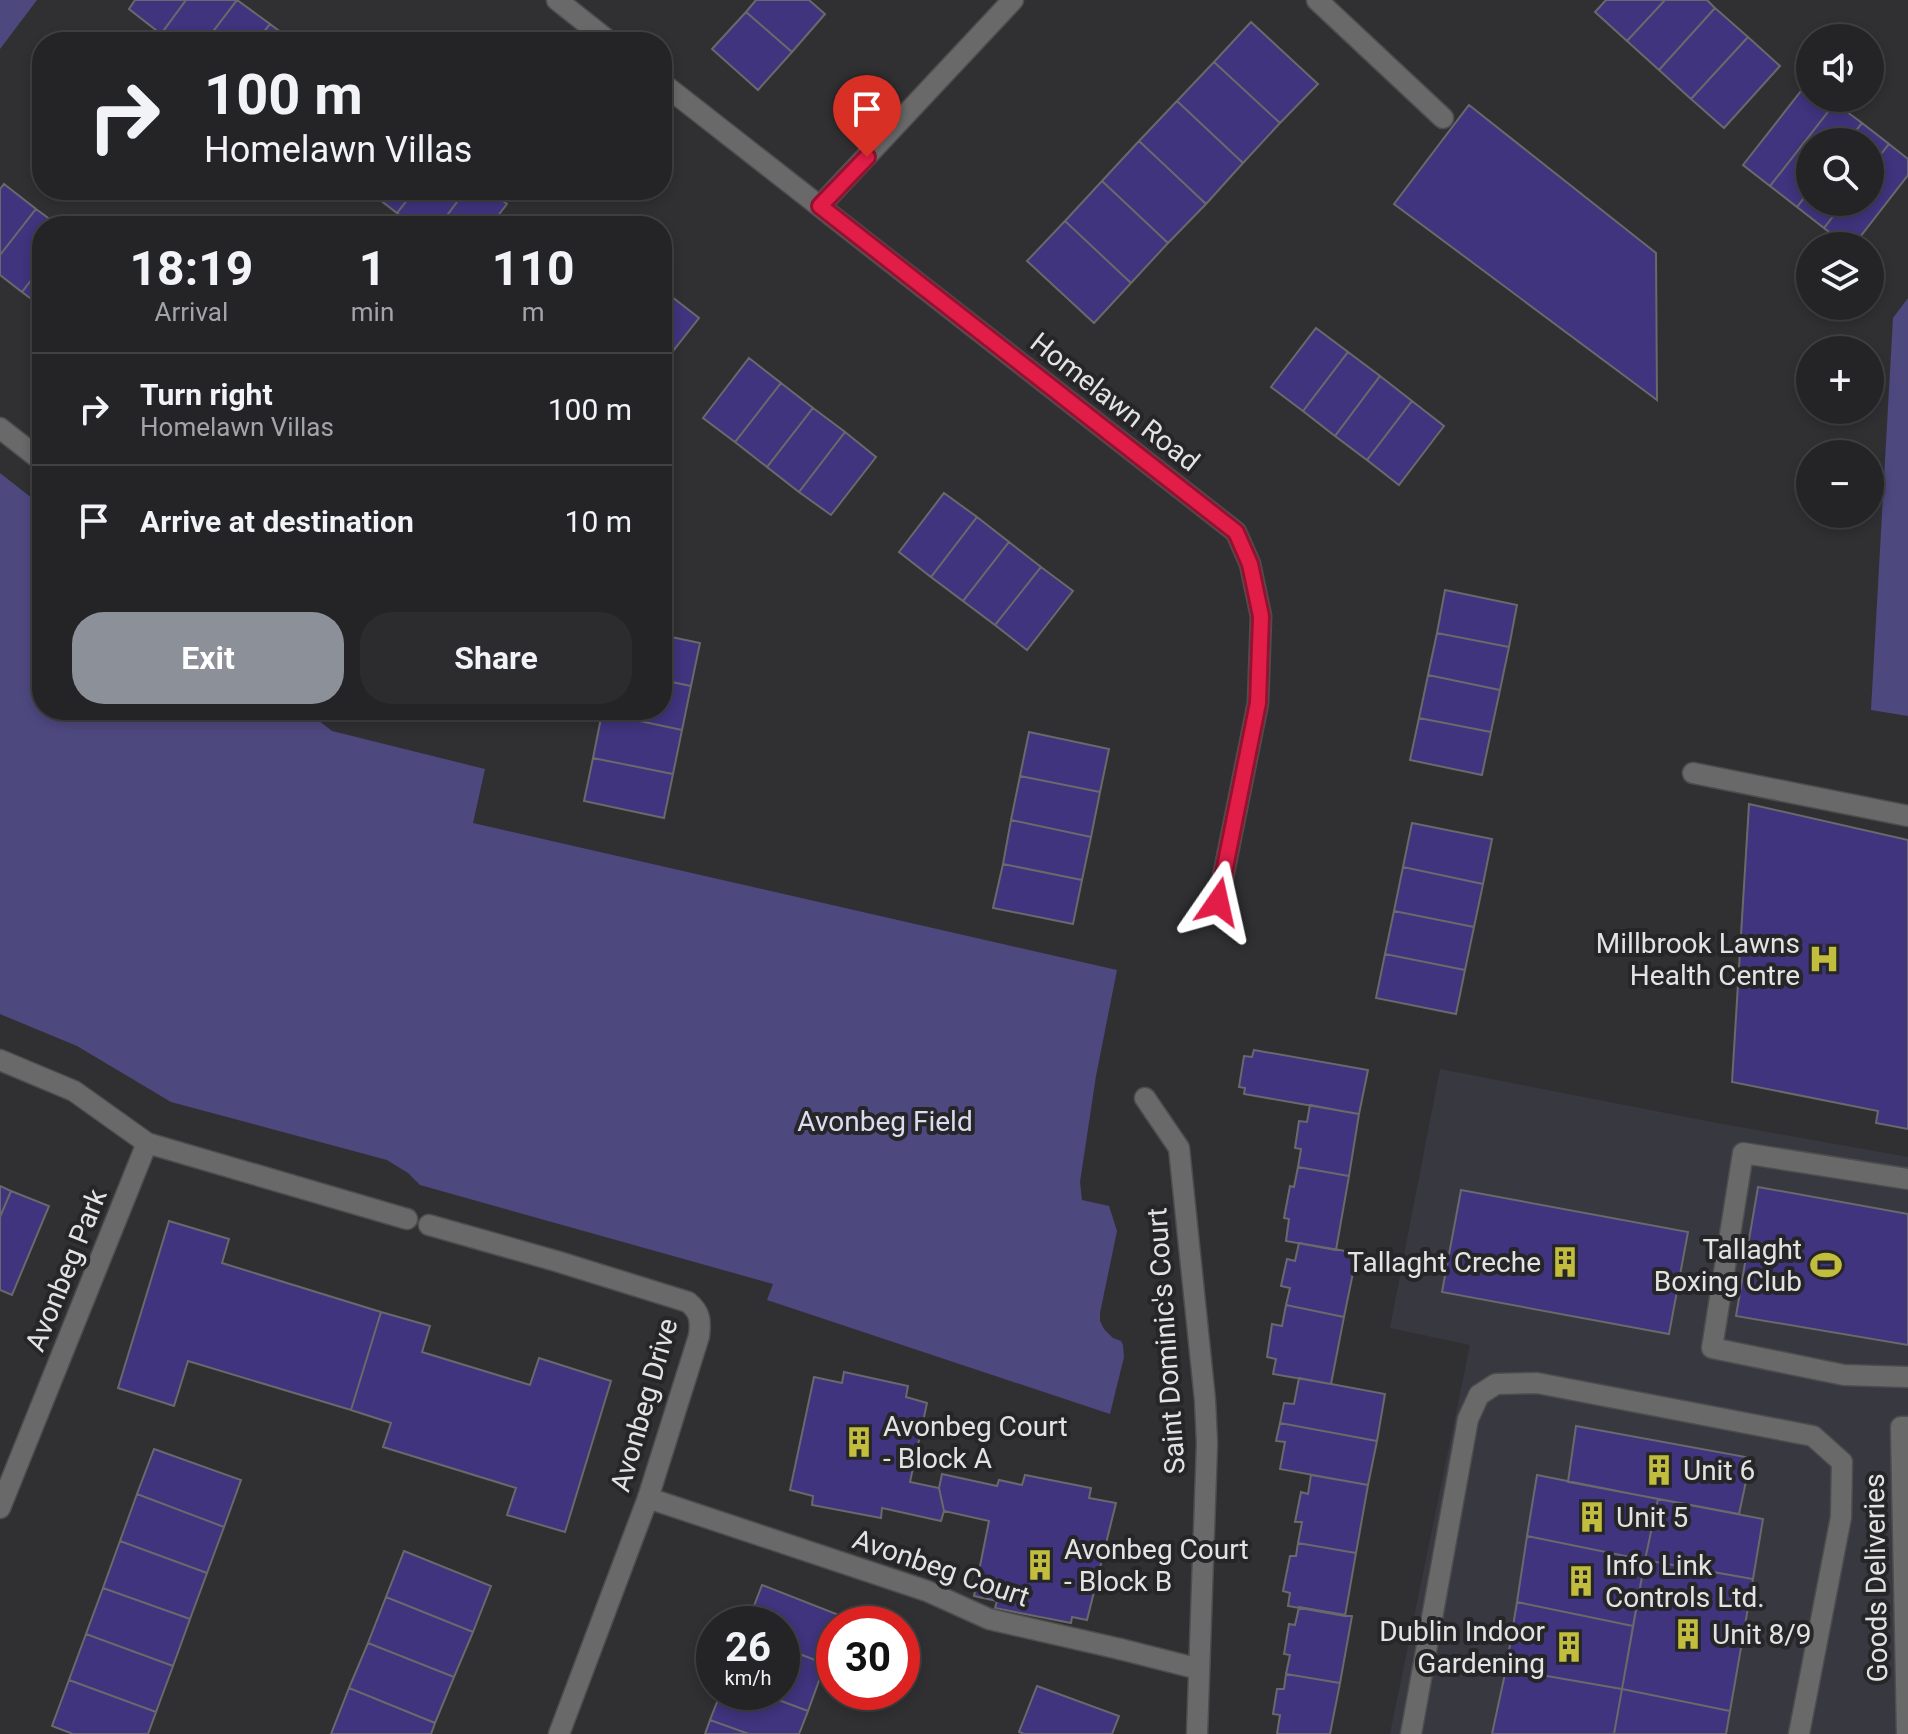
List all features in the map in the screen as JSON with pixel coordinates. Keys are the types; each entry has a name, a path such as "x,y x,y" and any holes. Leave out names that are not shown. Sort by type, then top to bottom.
{"street":[{"path":"557,0 597,32"},
{"path":"820,206 1013,0"},
{"path":"1317,0 1443,118"},
{"name":"Homelawn Road","path":"672,91 1236,532 1250,564 1261,616 1258,703 1218,902"},
{"path":"0,428 32,453"},
{"path":"1693,773 1908,816"},
{"path":"0,1060 74,1091 147,1143 407,1219"},
{"name":"Saint Dominic's Court","path":"1145,1098 1179,1148 1205,1400 1207,1443 1197,1734"},
{"name":"Avonbeg Park","path":"0,1508 147,1143"},
{"path":"1908,1179 1743,1153 1712,1348 1844,1375 1908,1377"},
{"name":"Avonbeg Drive","path":"429,1225 688,1302 698,1311 701,1323 699,1336 648,1498 559,1734"},
{"path":"1411,1734 1468,1419 1479,1395 1496,1384 1537,1383 1813,1436 1842,1462 1841,1517 1799,1734"},
{"name":"Goods Deliveries","path":"1907,1734 1901,1427 1908,1427"},
{"name":"Avonbeg Court","path":"648,1498 927,1591 989,1619 1199,1669"}],"shaded area":[{"path":"1440,1069 1908,1157 1908,1734 1390,1734 1470,1345 1390,1328"}],"green space":[{"path":"0,0 37,0 0,49"},
{"path":"1908,298 1908,716 1871,710 1881,528 1884,528 1893,318"},
{"name":"Avonbeg Field","path":"0,473 32,498 32,720 318,720 332,731 485,769 473,823 1117,970 1096,1076 1080,1182 1082,1200 1109,1206 1117,1231 1100,1313 1104,1329 1123,1345 1124,1357 1110,1414 767,1300 773,1284 420,1185 387,1160 171,1102 77,1046 0,1014"}],"building":[{"path":"135,0 186,0 162,32 129,9"},
{"path":"186,0 237,0 213,32 162,32"},
{"path":"237,0 270,24 264,32 213,32"},
{"path":"756,0 809,0 825,14 792,52 746,12"},
{"path":"1606,0 1665,0 1627,41 1595,12"},
{"path":"1665,0 1707,0 1715,8 1659,70 1627,41"},
{"path":"1715,8 1748,37 1691,99 1659,70"},
{"path":"746,12 792,52 758,90 712,49"},
{"path":"1251,22 1318,84 1280,123 1214,62"},
{"path":"270,24 281,32 264,32"},
{"path":"1748,37 1780,66 1724,128 1691,99"},
{"path":"1214,62 1280,123 1243,163 1177,101"},
{"path":"1796,97 1796,112 1828,112 1815,128 1796,128 1796,153 1770,186 1743,165"},
{"path":"1177,101 1243,163 1206,204 1139,141"},
{"path":"1469,105 1656,253 1657,400 1394,204"},
{"path":"1828,112 1847,112 1862,123 1858,128 1815,128"},
{"path":"1139,141 1206,204 1168,243 1102,181"},
{"path":"1889,144 1908,159 1908,175 1884,206 1884,150"},
{"path":"1796,153 1796,206 1770,186"},
{"path":"1102,181 1168,243 1131,283 1065,221"},
{"path":"4,184 36,209 0,255 0,189"},
{"path":"380,200 407,200 397,213"},
{"path":"407,200 458,200 446,216 401,216 397,213"},
{"path":"458,200 502,200 507,204 498,216 446,216"},
{"path":"36,209 45,216 32,216 32,279 22,292 0,275 0,255"},
{"path":"1809,216 1833,216 1824,228"},
{"path":"1833,216 1876,216 1864,232 1829,232 1824,228"},
{"path":"1065,221 1131,283 1094,323 1027,261"},
{"path":"32,279 32,300 22,292"},
{"path":"672,297 699,318 672,352"},
{"path":"1316,328 1348,352 1303,411 1271,387"},
{"path":"1348,352 1380,376 1335,436 1303,411"},
{"path":"749,358 781,383 735,442 703,418"},
{"path":"1380,376 1412,401 1367,460 1335,436"},
{"path":"781,383 813,408 767,467 735,442"},
{"path":"1412,401 1444,426 1399,485 1367,460"},
{"path":"813,408 845,432 799,492 767,467"},
{"path":"845,432 876,457 831,515 799,492"},
{"path":"944,493 977,517 931,577 899,552"},
{"path":"977,517 1009,542 963,601 931,577"},
{"path":"1009,542 1041,567 995,625 963,601"},
{"path":"1041,567 1073,591 1027,650 995,625"},
{"path":"1445,590 1517,605 1509,647 1437,633"},
{"path":"1437,633 1509,647 1500,690 1428,675"},
{"path":"672,637 700,643 691,686 672,682"},
{"path":"1428,675 1500,690 1491,732 1419,718"},
{"path":"672,682 691,686 682,730 635,720 672,720"},
{"path":"1419,718 1491,732 1482,775 1410,760"},
{"path":"601,720 635,720 682,730 673,774 593,758"},
{"path":"1029,732 1109,749 1100,792 1020,776"},
{"path":"593,758 673,774 664,818 584,801"},
{"path":"1020,776 1100,792 1091,837 1011,820"},
{"name":"Millbrook Lawns Health Centre","path":"1749,804 1908,840 1908,1129 1876,1123 1878,1111 1732,1082"},
{"path":"1011,820 1091,837 1082,880 1003,864"},
{"path":"1412,823 1492,839 1483,884 1403,867"},
{"path":"1003,864 1082,880 1073,924 993,908"},
{"path":"1403,867 1483,884 1474,927 1394,911"},
{"path":"1394,911 1474,927 1465,970 1385,954"},
{"path":"1385,954 1465,970 1456,1014 1376,998"},
{"path":"1254,1050 1368,1070 1359,1114 1244,1094 1245,1088 1239,1087 1244,1056 1252,1057"},
{"path":"1310,1105 1359,1114 1349,1176 1298,1167 1301,1149 1295,1148 1299,1121 1307,1122"},
{"path":"1298,1167 1349,1176 1336,1250 1286,1241 1289,1219 1284,1218 1290,1186 1294,1187"},
{"path":"0,1186 11,1191 0,1217"},
{"name":"Tallaght Boxing Club","path":"1758,1187 1908,1214 1908,1345 1736,1316"},
{"name":"Tallaght Creche","path":"1461,1190 1688,1232 1669,1334 1442,1292"},
{"path":"11,1191 49,1206 12,1295 0,1290 0,1217"},
{"path":"169,1221 229,1239 222,1263 381,1312 351,1410 188,1361 174,1406 118,1388"},
{"path":"1299,1243 1357,1253 1344,1317 1286,1305 1290,1288 1281,1286 1287,1259 1295,1261"},
{"path":"1286,1305 1344,1317 1331,1384 1273,1374 1276,1359 1267,1357 1272,1324 1282,1326"},
{"path":"381,1312 430,1326 422,1352 530,1385 539,1358 611,1381 565,1532 507,1515 516,1488 383,1447 391,1423 351,1410"},
{"name":"Avonbeg Court - Block A","path":"844,1372 908,1386 906,1397 927,1403 910,1482 939,1488 944,1511 941,1521 882,1508 881,1518 812,1505 813,1496 790,1490 814,1377 842,1383"},
{"path":"1299,1378 1385,1394 1377,1441 1280,1423 1284,1403 1294,1404"},
{"path":"1280,1423 1377,1441 1368,1485 1280,1469 1285,1442 1276,1441"},
{"name":"Unit 6","path":"1576,1426 1751,1458 1739,1514 1568,1482"},
{"path":"154,1449 241,1480 224,1527 137,1494"},
{"name":"Avonbeg Court - Block B","path":"942,1474 997,1486 999,1480 1022,1485 1025,1475 1091,1488 1089,1498 1116,1503 1087,1620 1072,1617 1071,1623 995,1608 997,1601 974,1596 989,1521 944,1511 939,1488"},
{"path":"1311,1475 1368,1485 1356,1553 1298,1543 1302,1522 1295,1522 1301,1492 1308,1494"},
{"name":"Unit 5","path":"1537,1475 1658,1499 1645,1560 1527,1536"},
{"path":"137,1494 224,1527 207,1573 120,1541"},
{"path":"1658,1499 1763,1519 1753,1579 1645,1560"},
{"name":"Info Link Controls Ltd.","path":"1527,1536 1645,1560 1633,1626 1517,1602"},
{"path":"120,1541 207,1573 190,1619 103,1588"},
{"path":"1298,1543 1356,1553 1345,1616 1288,1606 1290,1593 1283,1591 1290,1556 1296,1556"},
{"path":"404,1551 491,1586 473,1632 386,1597"},
{"name":"Unit 8/9","path":"1645,1560 1753,1579 1730,1711 1622,1689"},
{"path":"762,1585 816,1606 816,1660 800,1654 800,1606 754,1606"},
{"path":"103,1588 190,1619 173,1666 86,1634"},
{"path":"386,1597 473,1632 454,1677 368,1643"},
{"name":"Dublin Indoor Gardening","path":"1517,1602 1633,1626 1622,1689 1506,1669"},
{"path":"1299,1607 1352,1616 1340,1683 1286,1674 1290,1655 1284,1654 1289,1624 1295,1625"},
{"path":"86,1634 173,1666 156,1712 69,1680"},
{"path":"368,1643 454,1677 435,1723 349,1688"},
{"path":"800,1654 816,1660 816,1689 808,1711 800,1708"},
{"path":"1506,1669 1622,1689 1614,1734 1492,1734"},
{"path":"1286,1674 1340,1683 1330,1734 1277,1734 1280,1715 1273,1714 1277,1689 1284,1689"},
{"path":"69,1680 156,1712 148,1734 73,1734 52,1726"},
{"path":"1037,1686 1119,1716 1112,1734 1019,1732"},
{"path":"349,1688 435,1723 431,1734 331,1734"},
{"path":"1622,1689 1730,1711 1726,1734 1614,1734"},
{"path":"800,1708 808,1711 799,1734 749,1734 710,1720 714,1710"},
{"path":"710,1720 749,1734 705,1734"}],"place":[{"name":"Millbrook Lawns Health Centre","path":"1824,959"},
{"name":"Tallaght Creche","path":"1565,1262"},
{"name":"Tallaght Boxing Club","path":"1826,1265"},
{"name":"Avonbeg Court - Block A","path":"859,1442"},
{"name":"Unit 6","path":"1659,1470"},
{"name":"Unit 5","path":"1592,1517"},
{"name":"Avonbeg Court - Block B","path":"1040,1565"},
{"name":"Info Link Controls Ltd.","path":"1581,1581"},
{"name":"Unit 8/9","path":"1688,1634"},
{"name":"Dublin Indoor Gardening","path":"1569,1647"}],"route":[{"path":"867,157 820,206 1236,532 1250,564 1261,616 1258,703 1218,902"}]}
